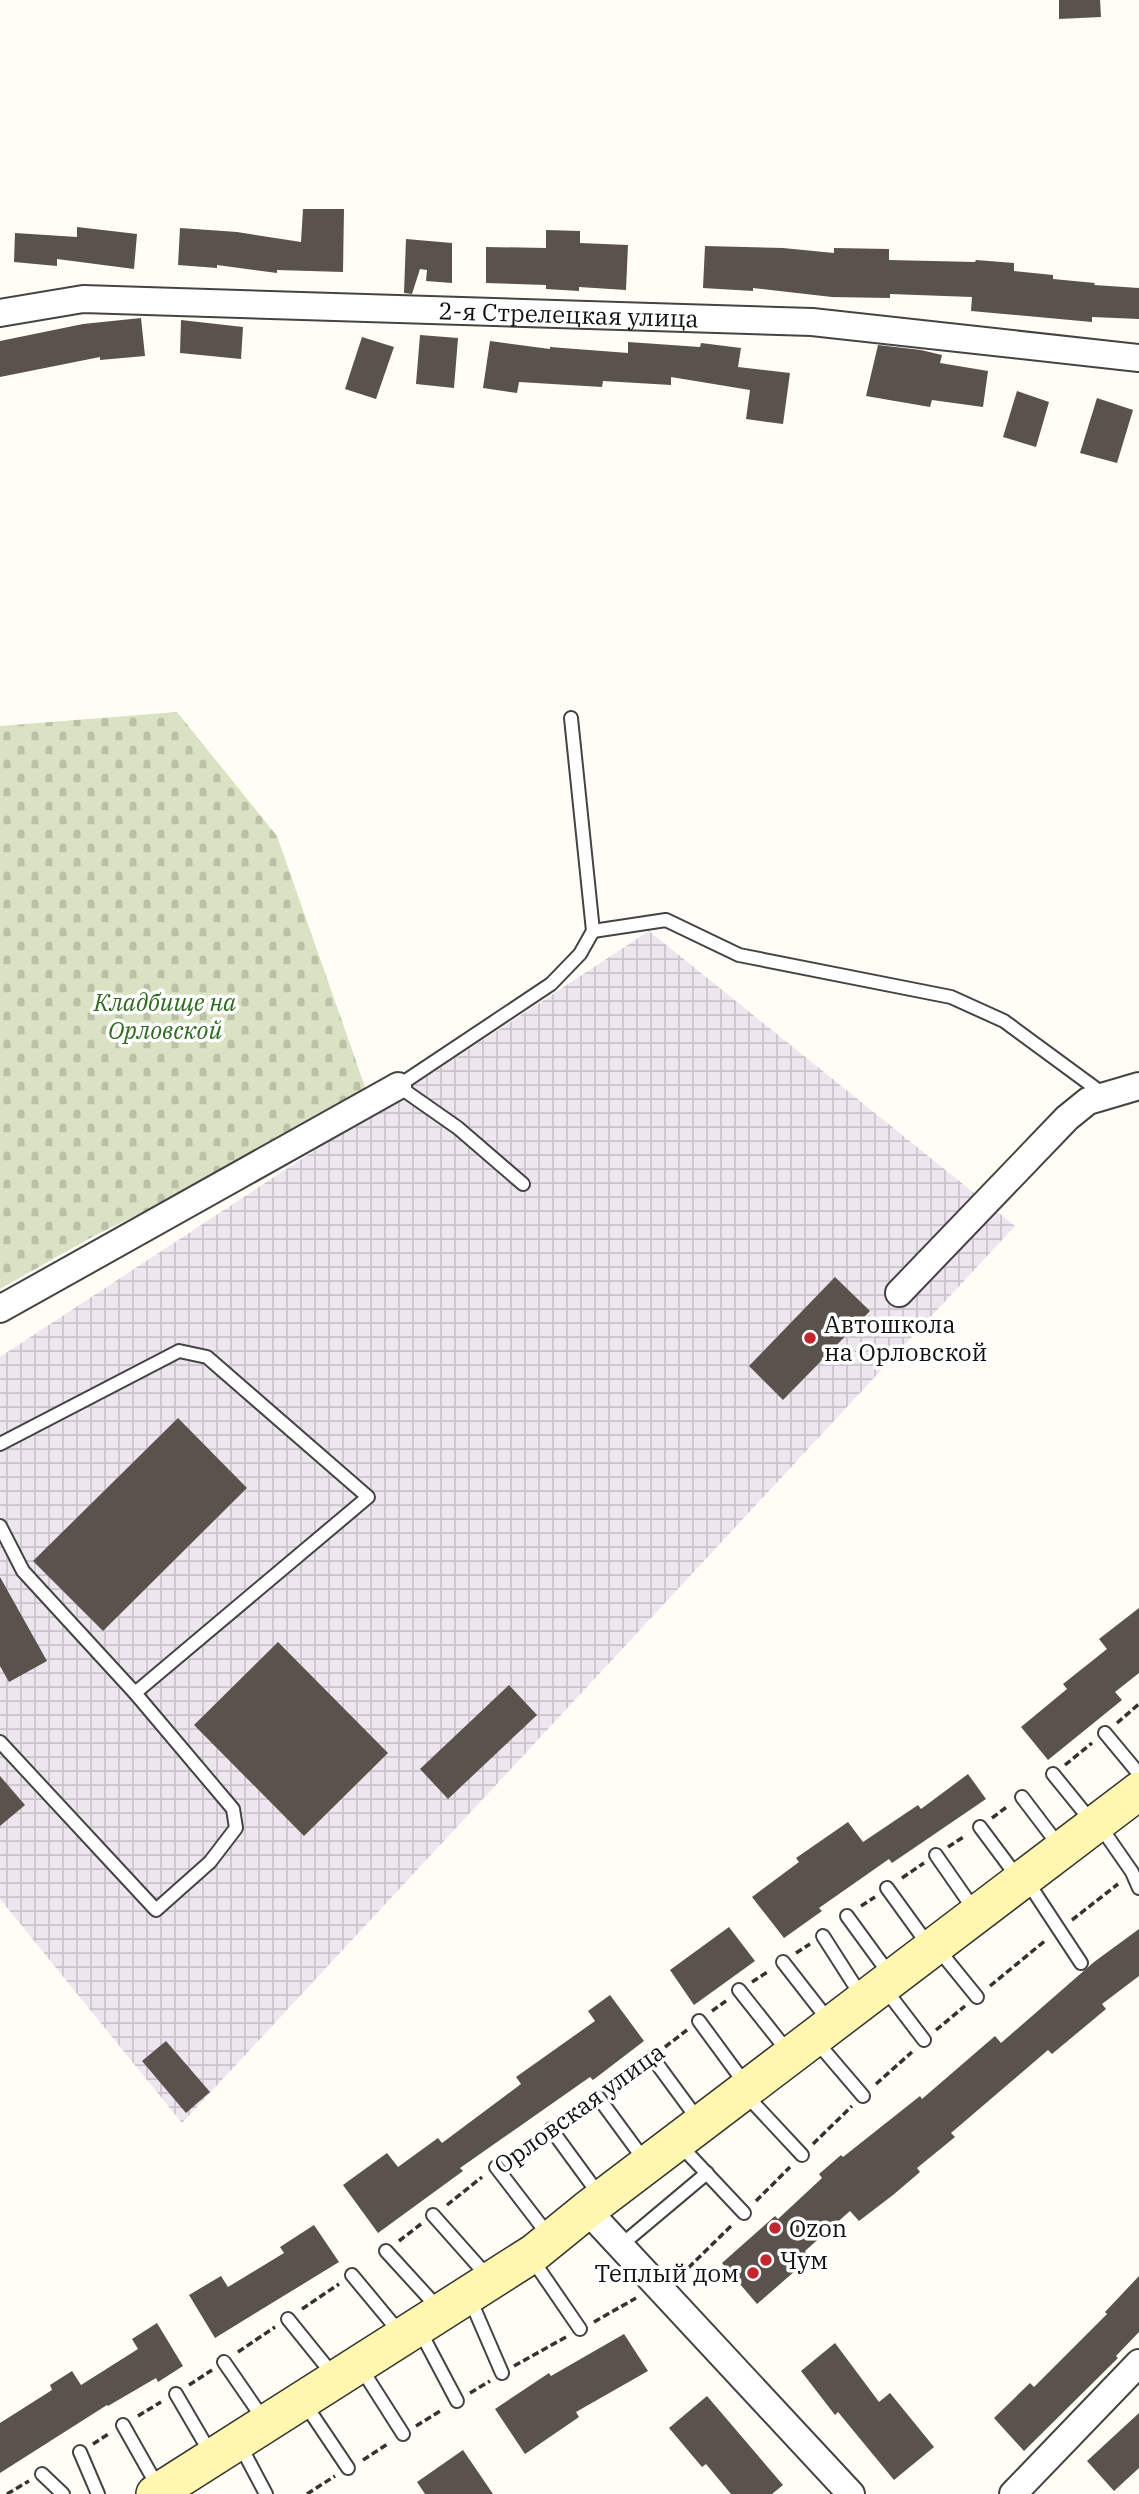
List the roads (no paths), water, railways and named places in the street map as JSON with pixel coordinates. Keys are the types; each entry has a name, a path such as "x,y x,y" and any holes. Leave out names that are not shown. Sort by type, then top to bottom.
{"main road":[{"path":"201,2467 540,2248 1139,1792"}],"street":[{"name":"2-я Стрелецкая улица","path":"0,313 83,299 812,322 1139,358"},
{"path":"0,1309 398,1086"},
{"path":"899,1293 1048,1136 1088,1101 1139,1086"},
{"path":"594,2205 620,2246 851,2494"},
{"path":"1013,2494 1139,2363"}],"lane":[{"path":"523,1184 458,1128 398,1086 551,984 580,954 593,932 571,718"},
{"path":"593,932 666,920 739,955 951,997 1004,1021 1106,1096"},
{"path":"0,1444 178,1351 207,1357 368,1497 135,1693"},
{"path":"0,1526 23,1571 135,1693 233,1809 236,1828 210,1861 156,1910 0,1742"},
{"path":"1105,1733 1139,1774"},
{"path":"1054,1774 1132,1872 1139,1888"},
{"path":"1022,1797 1062,1850"},
{"path":"980,1827 1060,1928 1081,1963"},
{"path":"936,1855 978,1914"},
{"path":"887,1888 977,1997"},
{"path":"847,1916 880,1988"},
{"path":"823,1936 880,1988 924,2040"},
{"path":"783,1962 812,2039"},
{"path":"739,1990 812,2039 863,2096"},
{"path":"699,2021 746,2090 802,2155"},
{"path":"652,2057 707,2173 744,2213"},
{"path":"598,2097 648,2164"},
{"path":"551,2129 594,2205"},
{"path":"496,2167 580,2329"},
{"path":"620,2246 707,2173"},
{"path":"433,2215 457,2401"},
{"path":"386,2251 502,2373"},
{"path":"352,2275 444,2310"},
{"path":"288,2319 348,2372 403,2434"},
{"path":"201,2467 225,2362"},
{"path":"176,2394 201,2467"},
{"path":"302,2401 348,2468"},
{"path":"123,2425 201,2467 266,2494"},
{"path":"80,2452 98,2494"},
{"path":"42,2474 62,2494"}],"place":[{"name":"Автошкола на Орловской","path":"810,1338"},
{"name":"Ozon","path":"775,2228"},
{"name":"Чум","path":"766,2260"},
{"name":"Теплый дом","path":"753,2273"}],"park label":[{"name":"Кладбище на Орловской","path":"165,1016"}]}
